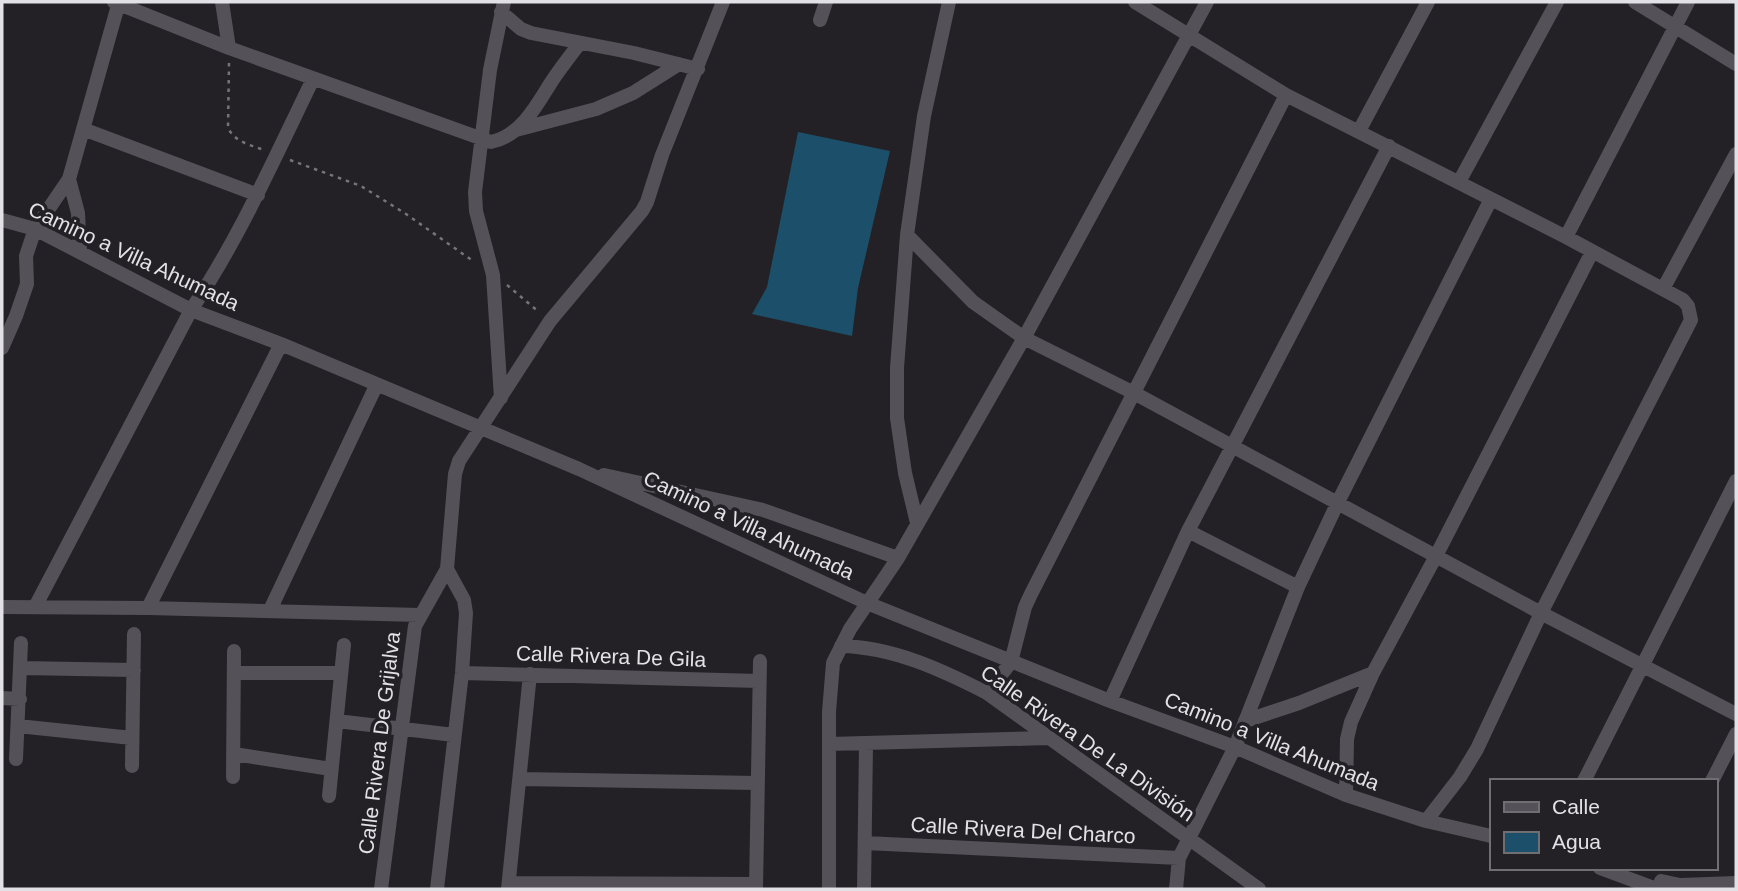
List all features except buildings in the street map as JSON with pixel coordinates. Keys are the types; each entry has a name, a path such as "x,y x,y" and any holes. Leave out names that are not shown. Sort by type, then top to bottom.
{"street":[{"path":"2,348 27,284 26,256 35,229 69,179 117,2 229,48 481,140 499,140 516,130 596,109 633,93 679,64"},
{"path":"222,2 229,48"},
{"path":"437,889 462,673 466,613 464,600 447,569 455,474 459,461 550,321 642,211 723,2"},
{"path":"820,20 826,2"},
{"path":"917,523 905,473 897,418 897,368 907,235 924,116 949,2"},
{"path":"1135,2 1286,95 1663,289 1683,300 1691,313 1691,320 1541,613 1477,749 1460,777 1426,821"},
{"path":"829,889 829,744 833,663 867,603 898,558 1024,338 1207,2"},
{"path":"1359,131 1428,2"},
{"path":"1459,182 1557,2"},
{"path":"1635,2 1736,64"},
{"path":"1566,237 1688,2"},
{"path":"502,7 521,29 531,33 698,69"},
{"path":"501,398 493,275 476,211 475,192 490,71 502,7"},
{"path":"516,130 535,109 580,43"},
{"path":"35,607 191,310 214,275 258,195 313,79"},
{"path":"987,694 1011,662 1031,594 1286,95"},
{"path":"83,130 258,195"},
{"path":"1110,702 1188,531 1389,146"},
{"path":"1663,289 1736,154"},
{"path":"69,179 78,213 80,251"},
{"path":"1176,889 1180,858 1235,747 1298,587 1491,199"},
{"name":"Camino a Villa Ahumada","path":"2,220 35,229 191,310 281,344 579,469 867,603 1110,702 1235,747 1346,795 1426,821 1490,836"},
{"path":"907,235 973,302 1024,338 1134,393 1541,613 1736,714"},
{"path":"1346,795 1347,739 1351,722 1373,673 1592,252"},
{"path":"148,608 281,344"},
{"path":"270,610 376,386"},
{"path":"579,469 751,506 898,558"},
{"path":"1585,779 1736,481"},
{"path":"1188,531 1298,587"},
{"name":"Calle Rivera De Grijalva","path":"382,889 415,626 447,569"},
{"path":"2,607 270,610 419,615"},
{"path":"132,766 134,634"},
{"path":"16,758 21,643"},
{"path":"329,796 344,645"},
{"name":"Calle Rivera De La División","path":"841,646 860,646 888,652 954,676 987,694 1259,889"},
{"path":"233,651 233,777"},
{"path":"530,674 509,886 756,887 760,661"},
{"path":"21,668 134,670"},
{"path":"234,673 341,673"},
{"name":"Calle Rivera De Gila","path":"462,673 759,681"},
{"path":"1245,721 1299,704 1373,673"},
{"path":"2,698 20,699"},
{"path":"337,721 454,735"},
{"path":"18,726 132,738"},
{"path":"1713,779 1736,734"},
{"path":"829,744 1048,738"},
{"path":"864,889 866,744"},
{"path":"234,754 331,769"},
{"path":"520,779 757,783"},
{"name":"Calle Rivera Del Charco","path":"865,843 1180,858"},
{"path":"1609,870 1681,886 1736,883"}],"path":[{"path":"229,48 228,128 231,135 240,141 360,186 406,214 493,275 550,321"}],"water":[{"path":"798,132 890,151 858,288 852,336 752,314 767,287"}]}
